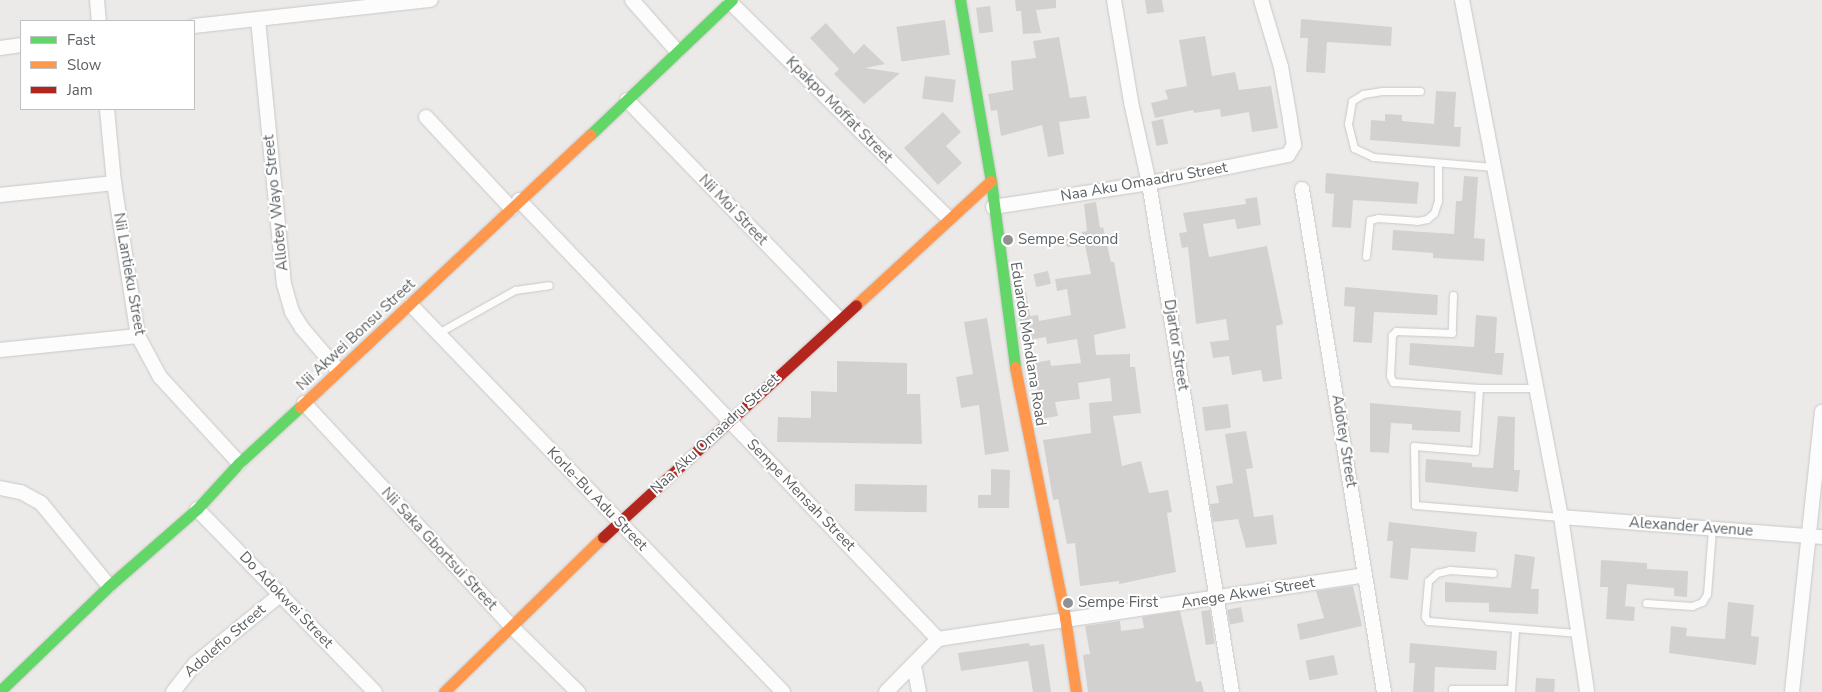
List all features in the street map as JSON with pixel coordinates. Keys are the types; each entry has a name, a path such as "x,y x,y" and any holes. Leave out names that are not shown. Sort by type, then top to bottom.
{"street":[{"path":"97,0 99,20"},
{"path":"195,26 431,0"},
{"path":"632,0 677,51"},
{"name":"Eduardo Mohdlana Road","path":"960,0 991,181 1010,344 1065,618 1076,692"},
{"name":"Djartor Street","path":"1114,0 1131,102 1149,183 1232,692"},
{"name":"Naa Aku Omaadru Street","path":"993,207 1149,183 1274,160 1288,155 1294,145 1281,67 1261,0"},
{"path":"1462,0 1496,167 1561,517 1576,633 1587,692"},
{"name":"Nii Akwei Bonsu Street","path":"0,691 109,586 197,509 239,463 338,370 411,305 515,204 731,1"},
{"name":"Kpakpo Moffat Street","path":"731,1 948,218"},
{"name":"Allotey Wayo Street","path":"258,20 284,284 292,312 302,328 338,370"},
{"path":"0,48 20,45"},
{"name":"Nii Moi Street","path":"627,100 838,319"},
{"name":"Nii Lantieku Street","path":"107,110 114,183 138,336 160,377 239,463"},
{"name":"Sempe Mensah Street","path":"426,117 729,420 938,639"},
{"name":"Naa Aku Omaadru Street","path":"444,692 729,420 948,218 991,181"},
{"path":"0,195 114,183"},
{"name":"Adotey Street","path":"1302,189 1384,692"},
{"name":"Korle-Bu Adu Street","path":"411,305 784,692"},
{"path":"0,350 138,336"},
{"name":"Nii Saka Gbortsui Street","path":"304,403 570,689"},
{"path":"1792,692 1816,537 1822,412"},
{"path":"0,488 21,492 41,503 109,586"},
{"name":"Do Adokwei Street","path":"197,509 375,692"},
{"name":"Alexander Avenue","path":"1561,517 1816,537"},
{"name":"Anege Akwei Street","path":"938,639 1065,618 1217,599 1364,575"},
{"name":"Adolefio Street","path":"173,692 195,664 281,594"},
{"path":"886,692 914,666 938,639"},
{"path":"914,666 919,692"},
{"path":"0,691 5,692"}],"lane":[{"path":"1420,91 1382,91 1363,94 1352,100 1349,108 1351,139 1354,148 1361,155 1438,164 1496,167"},
{"path":"1366,256 1370,220 1378,218 1428,220 1434,213 1438,201 1438,164"},
{"path":"438,334 515,290 550,285"},
{"path":"1453,295 1452,333 1396,331 1392,335 1391,379 1479,388 1536,388"},
{"path":"1479,388 1475,450 1414,446 1415,505 1561,517"},
{"path":"1646,602 1692,606 1702,602 1708,594 1712,529"},
{"path":"1493,573 1450,570 1438,573 1428,581 1425,617 1428,621 1515,630 1576,633"},
{"path":"1452,692 1511,689 1515,630"}],"building":[{"path":"1015,0 1056,0 1056,8 1036,10 1041,33 1023,34 1021,11 1016,11"},
{"path":"1145,0 1162,0 1164,12 1147,14"},
{"path":"990,6 993,32 979,34 976,8"},
{"path":"1301,19 1392,27 1391,46 1327,42 1325,73 1306,72 1308,38 1300,38"},
{"path":"945,20 950,55 901,61 896,27"},
{"path":"826,23 854,54 864,44 885,64 865,68 900,73 864,104 834,74 839,69 810,38"},
{"path":"1205,36 1212,76 1235,72 1239,90 1271,86 1278,128 1252,132 1249,112 1221,117 1220,109 1194,113 1193,110 1155,118 1151,103 1168,99 1165,90 1187,86 1179,40"},
{"path":"1059,37 1070,98 1086,96 1090,118 1059,122 1064,154 1048,157 1042,125 1001,136 997,110 991,111 988,94 1013,90 1011,61 1036,58 1033,41"},
{"path":"925,76 956,80 953,103 922,99"},
{"path":"1436,91 1456,92 1454,127 1461,127 1460,147 1370,140 1371,120 1385,121 1385,114 1402,115 1402,121 1434,124"},
{"path":"943,112 961,132 946,146 962,163 938,185 904,148"},
{"path":"1163,119 1168,143 1156,146 1151,121"},
{"path":"1326,173 1419,182 1417,204 1353,200 1351,228 1332,227 1334,194 1325,193"},
{"path":"1464,176 1478,177 1474,238 1485,239 1484,261 1433,258 1433,253 1392,250 1393,230 1454,234 1456,201 1462,201"},
{"path":"1257,197 1261,225 1237,229 1235,219 1203,224 1209,257 1267,246 1283,324 1276,326 1282,379 1263,382 1261,370 1232,375 1229,356 1213,358 1210,342 1229,340 1226,319 1196,324 1188,247 1182,248 1179,233 1187,232 1183,213 1246,204 1245,199"},
{"path":"1096,202 1100,228 1103,227 1111,262 1114,262 1126,328 1094,335 1096,355 1130,354 1130,367 1135,367 1141,413 1113,416 1122,466 1141,461 1149,493 1168,490 1172,512 1167,513 1176,572 1119,584 1119,581 1080,586 1075,543 1067,544 1058,499 1053,500 1043,440 1091,433 1089,403 1112,401 1110,378 1078,383 1080,399 1055,402 1058,416 1041,419 1034,363 1050,360 1051,366 1081,363 1077,339 1047,344 1046,337 1022,341 1016,294 1026,292 1030,316 1038,315 1039,321 1071,315 1067,289 1057,291 1055,279 1091,274 1085,245 1067,247 1065,237 1082,235 1082,232 1087,231 1084,204"},
{"path":"1048,271 1051,284 1036,287 1033,274"},
{"path":"1345,287 1438,295 1437,315 1374,312 1372,343 1353,342 1355,307 1344,306"},
{"path":"1476,315 1497,317 1495,353 1504,353 1502,375 1409,365 1410,343 1474,347"},
{"path":"987,318 1009,451 985,455 979,405 961,408 956,377 973,374 964,322"},
{"path":"837,361 907,363 907,394 920,394 922,444 777,442 778,417 811,418 811,391 837,392"},
{"path":"1370,403 1461,411 1460,432 1412,430 1412,424 1391,423 1389,453 1370,452"},
{"path":"1228,404 1231,428 1205,431 1202,407"},
{"path":"1498,416 1515,417 1514,470 1520,470 1518,492 1425,482 1426,459 1472,463 1472,467 1493,468"},
{"path":"1246,431 1253,468 1246,469 1254,517 1273,515 1277,544 1246,548 1238,519 1213,522 1210,504 1219,503 1216,486 1233,483 1225,434"},
{"path":"991,469 1010,470 1009,508 978,508 978,495 991,495"},
{"path":"855,484 927,485 927,512 855,511"},
{"path":"1389,522 1477,532 1475,552 1411,548 1408,580 1390,578 1393,541 1387,541"},
{"path":"1515,554 1535,557 1531,589 1539,589 1538,614 1489,612 1489,603 1445,602 1445,582 1511,588"},
{"path":"1601,560 1647,563 1647,569 1688,571 1687,597 1674,596 1674,588 1627,584 1625,606 1635,607 1634,621 1606,619 1608,587 1600,587"},
{"path":"1353,586 1362,626 1300,640 1297,624 1324,618 1316,591"},
{"path":"1728,602 1754,605 1751,636 1759,637 1756,665 1669,653 1671,626 1687,628 1686,636 1725,639"},
{"path":"1241,607 1244,622 1230,624 1227,610"},
{"path":"1210,610 1215,644 1206,645 1201,611"},
{"path":"1180,611 1196,682 1201,681 1204,692 1088,692 1083,655 1090,654 1085,626 1120,621 1121,631 1144,628 1142,617"},
{"path":"1029,643 1030,646 1044,644 1051,692 1033,692 1028,661 961,671 958,653"},
{"path":"1410,643 1497,651 1496,670 1435,667 1434,692 1413,692 1415,663 1409,663"},
{"path":"1334,655 1338,675 1309,680 1306,661"},
{"path":"1536,678 1555,679 1554,692 1535,692"}],"traffic: fast":[{"path":"590,135 732,0"},
{"path":"960,0 991,181 1015,367"},
{"path":"0,691 109,586 197,509 239,463 300,407"}],"traffic: slow":[{"path":"300,407 590,135"},
{"path":"856,305 991,181"},
{"path":"1015,367 1065,618 1076,692"},
{"path":"444,692 603,537"}],"traffic: jam":[{"path":"603,537 856,305"}],"place":[{"name":"Sempe Second","path":"1008,240"},
{"name":"Sempe First","path":"1068,603"}]}
